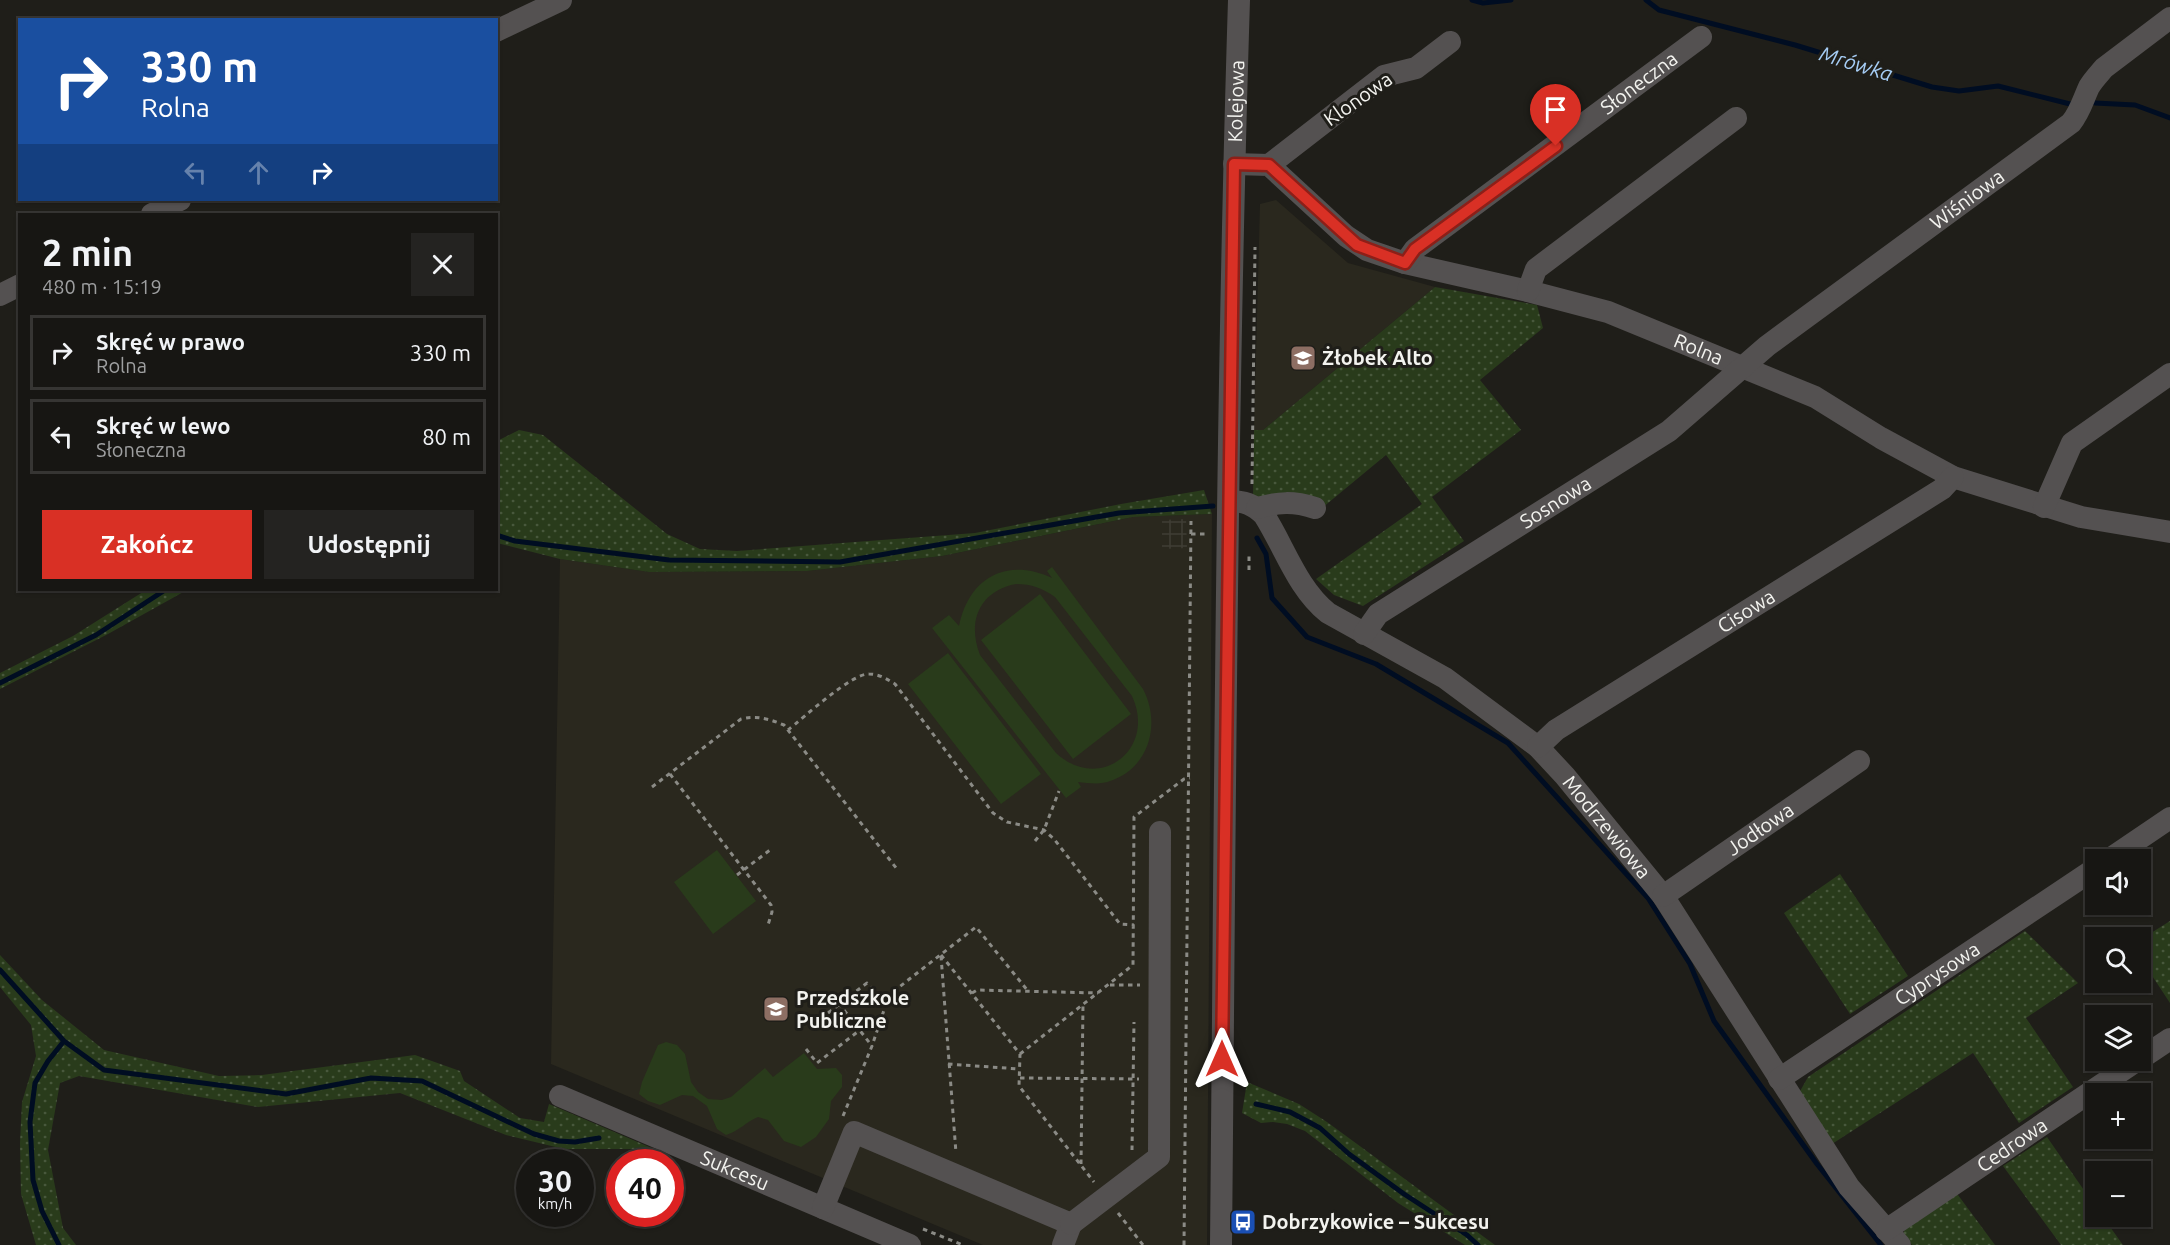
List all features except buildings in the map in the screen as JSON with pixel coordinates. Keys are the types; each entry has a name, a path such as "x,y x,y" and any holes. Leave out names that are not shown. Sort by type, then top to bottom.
{"street":[{"path":"498,30 561,0"},
{"name":"Kolejowa","path":"1221,1245 1229,501 1239,0"},
{"name":"Wiśniowa","path":"1745,367 1767,346 2071,123 2077,116 2090,85 2100,72 2170,18"},
{"name":"Słoneczna","path":"1405,263 1415,249 1701,37"},
{"name":"Klonowa","path":"1269,165 1384,76 1416,68 1450,42"},
{"path":"1528,291 1536,269 1736,118"},
{"path":"1234,164 1269,165"},
{"name":"Rolna","path":"1269,165 1357,245 1405,263 1608,312 1815,397 1881,438 1953,477 2081,517 2170,532"},
{"path":"154,213 178,201"},
{"path":"0,295 18,286"},
{"name":"Sosnowa","path":"1365,634 1378,614 1669,431 1745,367"},
{"path":"2044,507 2072,443 2170,374"},
{"name":"Cisowa","path":"1538,747 1556,730 1942,489 1953,477"},
{"path":"1229,501 1244,501 1257,508 1297,502 1315,508"},
{"name":"Modrzewiowa","path":"1257,508 1268,521 1309,596 1328,613 1444,678 1538,747 1663,896 1849,1187 1893,1237"},
{"name":"Jodłowa","path":"1663,896 1859,761"},
{"path":"2124,849 2170,818"},
{"path":"1063,1245 1071,1224 1159,1157 1160,832"},
{"name":"Cyprysowa","path":"1779,1079 2085,875"},
{"name":"Cedrowa","path":"2151,1052 2170,1039"},
{"name":"Cedrowa","path":"1893,1237 2124,1071"},
{"name":"Sukcesu","path":"560,1096 910,1245"},
{"path":"823,1208 854,1132 1071,1224"}],"path":[{"path":"1185,1245 1191,520"},
{"path":"788,730 853,678 866,673 879,675 895,684 993,813 1007,822 1044,830 1054,839 1120,924 1134,925"},
{"path":"652,787 741,719 754,716 769,719 784,725 897,869"},
{"path":"670,774 771,905 771,919 768,925"},
{"path":"1020,1054 1133,965 1134,817 1184,779 1190,778"},
{"path":"1035,841 1044,830 1059,791"},
{"path":"737,875 770,850"},
{"path":"841,1120 872,1046 889,995 976,927 1028,991"},
{"path":"941,955 1020,1054 1019,1086 1143,1245"},
{"path":"941,955 948,1064 957,1151 949,1172"},
{"path":"828,1013 867,983 886,1006"},
{"path":"972,993 977,990 1098,993"},
{"path":"833,996 872,1046"},
{"path":"1081,1166 1083,1004"},
{"path":"1132,1150 1134,1022"},
{"path":"806,1049 817,1063 860,1030"},
{"path":"948,1064 1020,1069"},
{"path":"1019,1078 1186,1079"}],"shaded area":[{"name":"Żłobek Alto","path":"1276,200 1348,263 1435,287 1263,430 1254,430 1260,204"},
{"path":"1212,514 1207,1245 983,1245 551,1064 560,559 649,572 807,571 942,556 1133,517"},
{"path":"1186,519 1187,548 1162,549 1162,520"}],"green space":[{"path":"1435,287 1537,305 1543,328 1480,380 1521,430 1432,497 1464,541 1363,606 1334,595 1316,579 1422,504 1386,455 1322,508 1253,497 1254,430 1263,430"},
{"path":"519,430 543,435 667,534 700,549 737,551 975,533 1204,490 1212,514 1133,517 942,556 807,571 649,572 560,559 498,543 498,440"},
{"path":"1052,567 1143,689 1151,716 1148,743 1135,766 1124,775 1106,782 1078,782 1081,787 1066,798 932,628 949,615 959,626 971,595 992,576 1005,571 1019,570 1035,572 1052,578 1047,571","holes":["1016,584 1037,587 1055,597 1132,696 1138,716 1137,733 1130,748 1120,760 1106,767 1090,769 1073,764 1056,753 980,655 975,631 979,610 993,593"]},
{"path":"144,591 185,591 108,634 0,689 0,673 73,636"},
{"path":"1040,594 1131,714 1073,759 981,640"},
{"path":"948,653 1041,774 1001,804 908,684"},
{"path":"717,850 756,901 713,934 674,882"},
{"path":"1840,874 1908,976 1850,1014 1784,913"},
{"path":"2170,921 2170,1003 2151,974 2151,933"},
{"path":"2025,931 2078,983 2026,1018 2073,1087 2019,1123 1973,1053 1832,1144 1799,1093 1808,1077"},
{"path":"0,955 42,1000 104,1050 219,1076 262,1075 415,1055 460,1071 464,1081 520,1118 544,1122 549,1104 654,1149 564,1149 506,1135 400,1093 258,1107 79,1076 60,1083 48,1150 63,1228 76,1245 36,1245 21,1194 20,1143 22,1102 36,1056 31,1025 0,987"},
{"path":"666,1042 677,1045 685,1054 691,1082 698,1092 708,1099 722,1100 731,1097 765,1068 773,1077 804,1053 817,1069 836,1068 842,1075 842,1087 831,1101 829,1119 816,1137 801,1147 784,1141 768,1120 758,1117 726,1135 717,1129 707,1106 693,1096 682,1095 660,1105 648,1101 639,1094 658,1045"},
{"path":"1247,1082 1299,1104 1327,1122 1495,1245 1465,1245 1398,1203 1305,1131 1287,1124 1261,1123 1242,1113"},
{"path":"2047,1137 2085,1192 2085,1227 2110,1227 2123,1245 2061,1245 2003,1166"},
{"path":"1951,1192 1958,1195 1995,1245 1912,1245 1903,1235 1906,1224"}],"waterway":[{"name":"Mrówka","path":"1472,0 1483,3 1511,0"},
{"name":"Mrówka","path":"1646,0 1659,10 1795,45 1932,87 1959,91 1998,86 2070,104"},
{"name":"Mrówka","path":"2095,103 2135,105 2170,118"},
{"path":"498,536 515,541 669,560 840,562 1119,513 1213,506"},
{"path":"1257,538 1266,554 1272,598 1307,637 1376,664 1508,743 1648,898 1690,964 1714,1021 1817,1164 1881,1245"},
{"path":"0,683 96,635 163,591"},
{"path":"0,970 64,1041 104,1070 286,1094 371,1078 422,1081 534,1134 559,1141 575,1142 599,1138"},
{"path":"59,1245 42,1211 33,1180 30,1122 35,1083 48,1061 64,1041"},
{"path":"1256,1104 1290,1112 1320,1128 1349,1154 1404,1194 1467,1235 1478,1245"}],"place":[{"name":"Żłobek Alto","path":"1303,358"},
{"name":"Przedszkole Publiczne","path":"776,1009"},
{"name":"Dobrzykowice – Sukcesu","path":"1243,1222"}],"route":[{"path":"1222,1059 1234,164 1269,165 1357,245 1405,263 1415,249 1556,146"}]}
